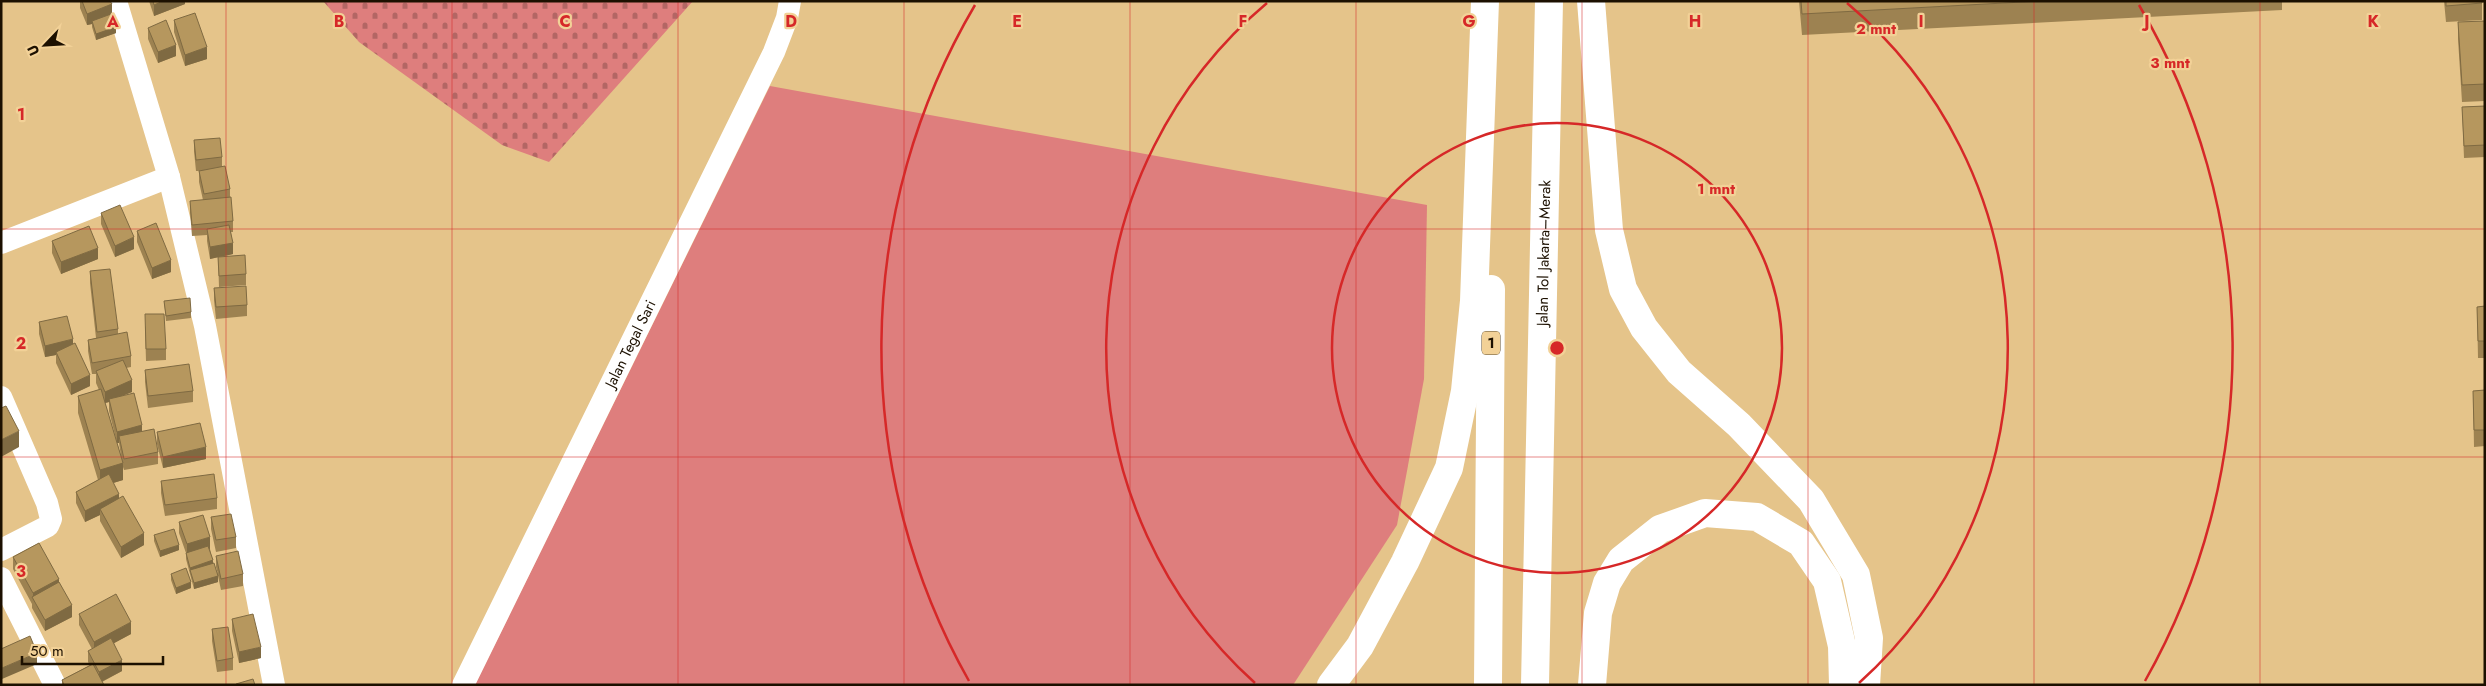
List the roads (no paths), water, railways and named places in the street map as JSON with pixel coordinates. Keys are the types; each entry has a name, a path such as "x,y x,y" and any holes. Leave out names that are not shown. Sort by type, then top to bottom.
{"highway":[{"path":"1331,685 1360,646 1387,596 1449,468 1465,391 1474,301 1485,1"},
{"name":"1","path":"1488,685 1494,1"},
{"name":"Jalan Tol Jakarta–Merak","path":"1535,685 1548,1"},
{"path":"1591,1 1608,230 1623,289 1644,328 1679,372 1740,425 1811,500 1856,574 1869,638 1866,685"},
{"path":"1592,685 1598,613 1607,583 1622,560 1660,529 1706,513 1757,516 1801,543 1827,581 1842,646 1842,685"}],"street":[{"path":"116,1 169,177 205,326 274,685"},
{"name":"Jalan Tegal Sari","path":"463,685 774,52 787,18 790,1"},
{"path":"1,243 169,177"},
{"path":"1,397 47,503 51,519 48,526 1,550"},
{"path":"1,578 55,685"}]}
